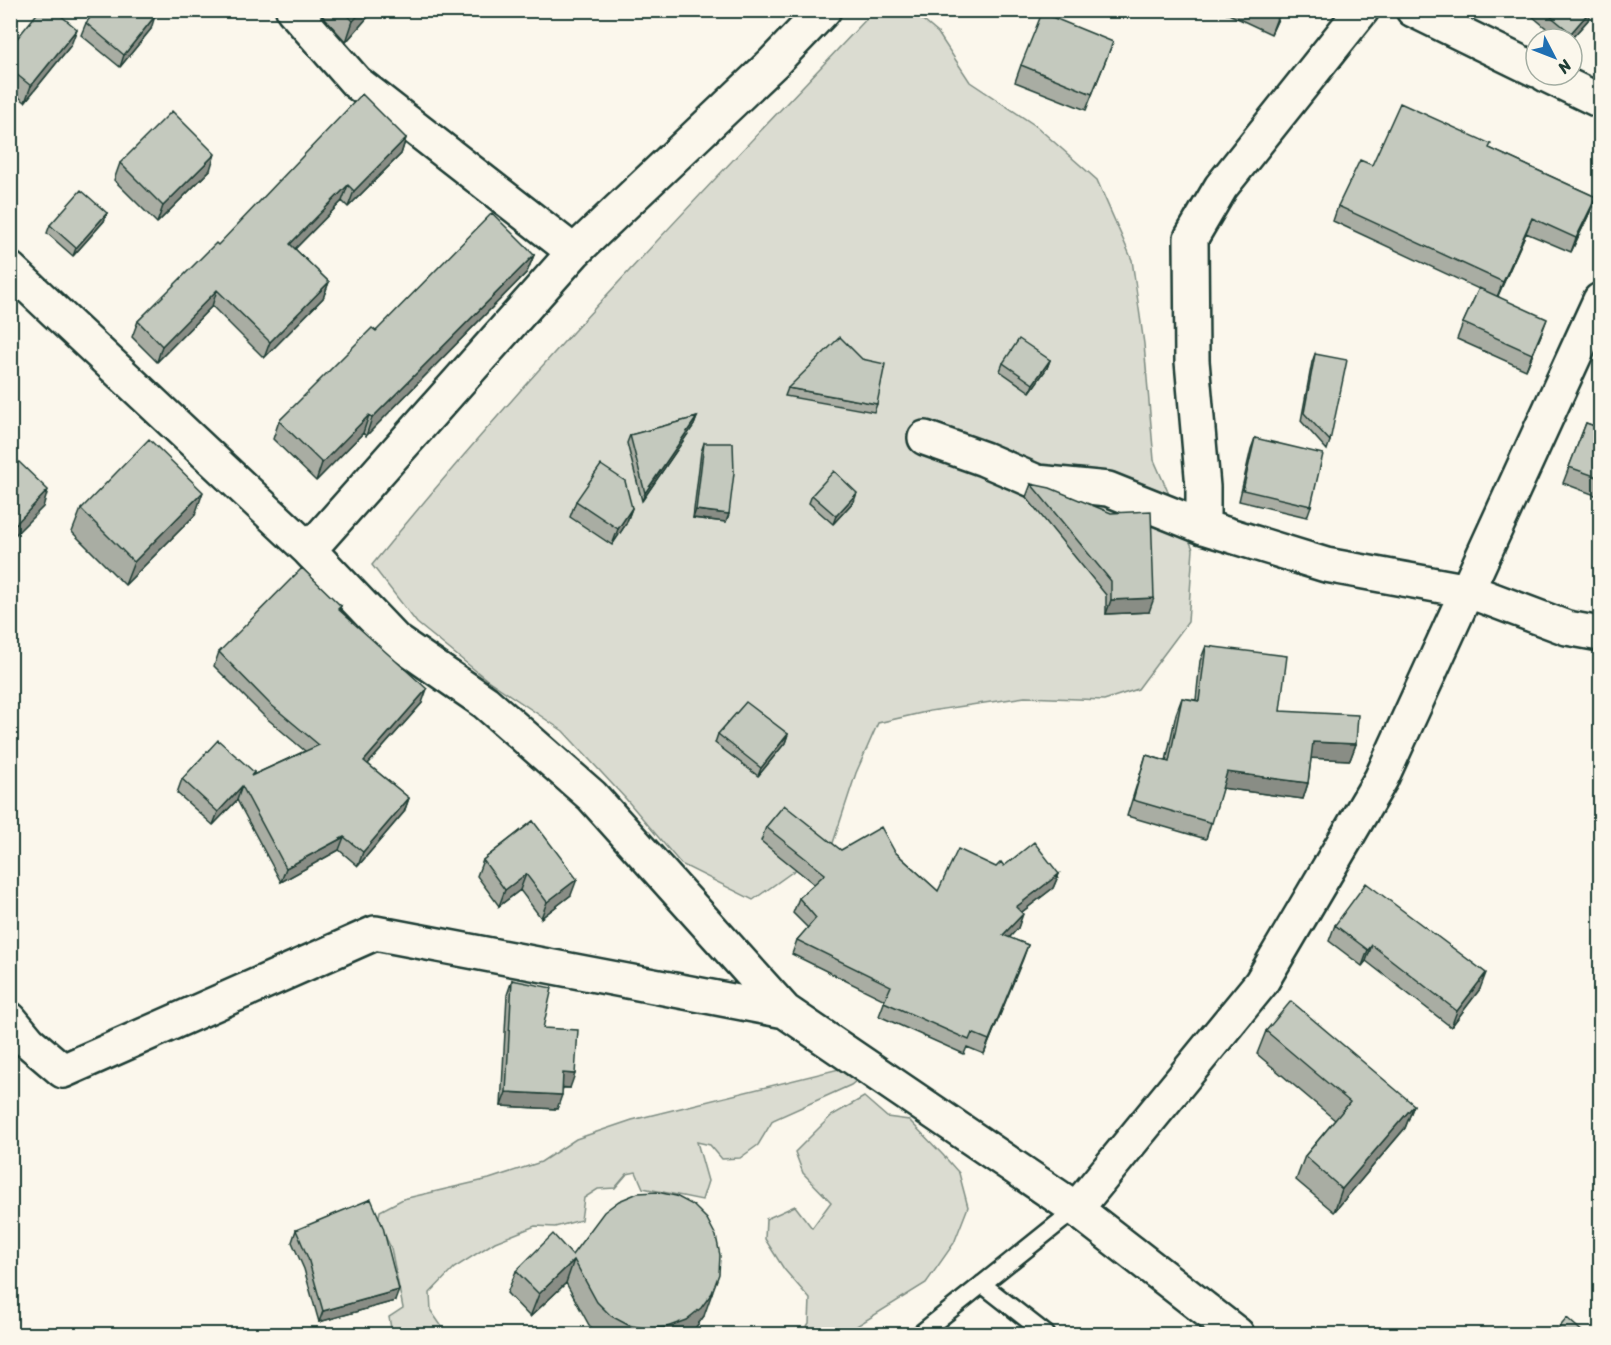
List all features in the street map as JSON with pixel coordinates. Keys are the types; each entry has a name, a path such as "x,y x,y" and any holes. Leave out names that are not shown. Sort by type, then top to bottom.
{"street":[{"path":"293,10 356,82 573,252"},
{"path":"309,550 573,252 773,63 824,10"},
{"path":"1203,527 1203,487 1192,361 1191,238 1221,187 1362,10"},
{"path":"1413,10 1524,64"},
{"path":"1571,87 1600,101"},
{"path":"10,269 309,550 395,640 486,702 592,796 785,1011 1076,1209 1237,1335"},
{"path":"1076,1209 1261,983 1381,779 1469,591 1600,300"},
{"path":"925,438 984,459 1037,482 1108,489 1203,527 1326,566 1469,591 1567,628 1600,634"},
{"path":"10,1019 29,1042 63,1071 375,933 785,1011"}],"lane":[{"path":"920,1335 1076,1209"},
{"path":"982,1284 1046,1335"}],"shaded area":[{"path":"875,10 912,11 938,33 970,82 1036,126 1097,180 1132,260 1144,344 1154,460 1193,549 1188,622 1138,689 1104,700 1025,697 930,711 878,723 856,773 833,843 753,900 681,864 626,799 563,731 486,679 417,623 372,565 555,352"},
{"path":"843,1068 857,1080 851,1085 773,1120 758,1145 740,1158 722,1159 710,1145 697,1142 708,1181 702,1200 643,1188 636,1172 627,1174 615,1188 598,1189 584,1198 581,1220 555,1227 535,1226 495,1242 454,1268 430,1293 431,1311 447,1334 392,1334 389,1317 403,1308 391,1248 378,1221 380,1211 403,1199 489,1179 541,1162 576,1139 632,1120"},
{"path":"864,1097 887,1117 909,1120 943,1155 959,1173 968,1207 954,1243 926,1283 844,1334 802,1334 809,1323 810,1299 784,1269 765,1239 766,1219 795,1206 812,1228 831,1202 803,1173 795,1152 831,1116"}],"building":[{"path":"40,10 54,10 77,29 31,86 10,69 10,47"},
{"path":"96,10 148,10 155,16 124,55 86,23"},
{"path":"343,10 363,10 353,21"},
{"path":"1261,10 1280,10 1277,18"},
{"path":"1543,10 1591,10 1576,27 1564,27"},
{"path":"1042,13 1113,42 1092,94 1021,65"},
{"path":"362,94 406,138 354,191 348,185 290,244 329,282 270,342 217,290 162,346 138,321 216,243 218,245"},
{"path":"1400,103 1491,144 1489,148 1596,197 1576,238 1532,218 1503,282 1338,206 1360,160 1372,165"},
{"path":"172,111 215,154 163,206 120,163"},
{"path":"81,190 107,213 76,248 50,225"},
{"path":"492,213 534,255 372,418 369,415 322,463 279,421 372,328 376,331"},
{"path":"1479,288 1547,319 1532,354 1463,323"},
{"path":"840,337 862,359 885,364 877,404 788,388"},
{"path":"1019,339 1050,360 1033,384 1003,363"},
{"path":"1315,354 1347,360 1330,441 1304,413"},
{"path":"697,417 645,493 630,435"},
{"path":"1586,423 1600,428 1600,478 1569,467"},
{"path":"1255,438 1323,454 1311,506 1243,490"},
{"path":"149,439 203,492 134,562 81,509"},
{"path":"704,443 733,443 734,473 729,514 696,510"},
{"path":"18,461 48,490 11,529 10,469"},
{"path":"601,465 625,481 632,508 618,529 576,501"},
{"path":"834,471 857,493 836,516 812,495"},
{"path":"1031,484 1050,488 1111,513 1151,511 1154,598 1111,600 1111,581"},
{"path":"302,568 341,606 338,609 427,689 364,761 409,798 363,852 344,837 286,868 242,786 218,812 182,779 218,740 254,772 251,776 319,745 269,703 219,652"},
{"path":"1206,646 1287,656 1280,711 1358,715 1356,744 1313,742 1308,783 1227,772 1212,823 1133,800 1146,755 1169,762 1182,698 1199,701"},
{"path":"746,702 788,734 761,768 718,734"},
{"path":"784,805 841,850 881,827 895,852 938,891 958,849 996,867 1001,862 1004,866 1034,842 1059,874 1016,907 1023,914 1003,935 1028,945 989,1040 972,1033 969,1040 884,1002 891,986 797,940 816,918 799,898 825,874 766,827"},
{"path":"533,821 577,879 547,902 526,874 505,890 483,860"},
{"path":"1366,883 1486,973 1457,1011 1372,945 1368,950 1335,925"},
{"path":"512,980 552,988 543,1028 578,1030 575,1074 563,1073 562,1095 506,1092"},
{"path":"1291,1001 1414,1105 1342,1189 1305,1156 1350,1102 1266,1031"},
{"path":"657,1192 676,1196 693,1205 707,1219 716,1236 720,1255 719,1274 712,1293 701,1308 686,1320 667,1327 648,1329 628,1325 611,1316 597,1302 574,1260 539,1294 516,1271 553,1234 572,1255 604,1212 619,1201 638,1193"},
{"path":"371,1199 383,1227 399,1290 323,1311 308,1258 296,1230"},
{"path":"1567,1318 1586,1335 1553,1335"}]}
